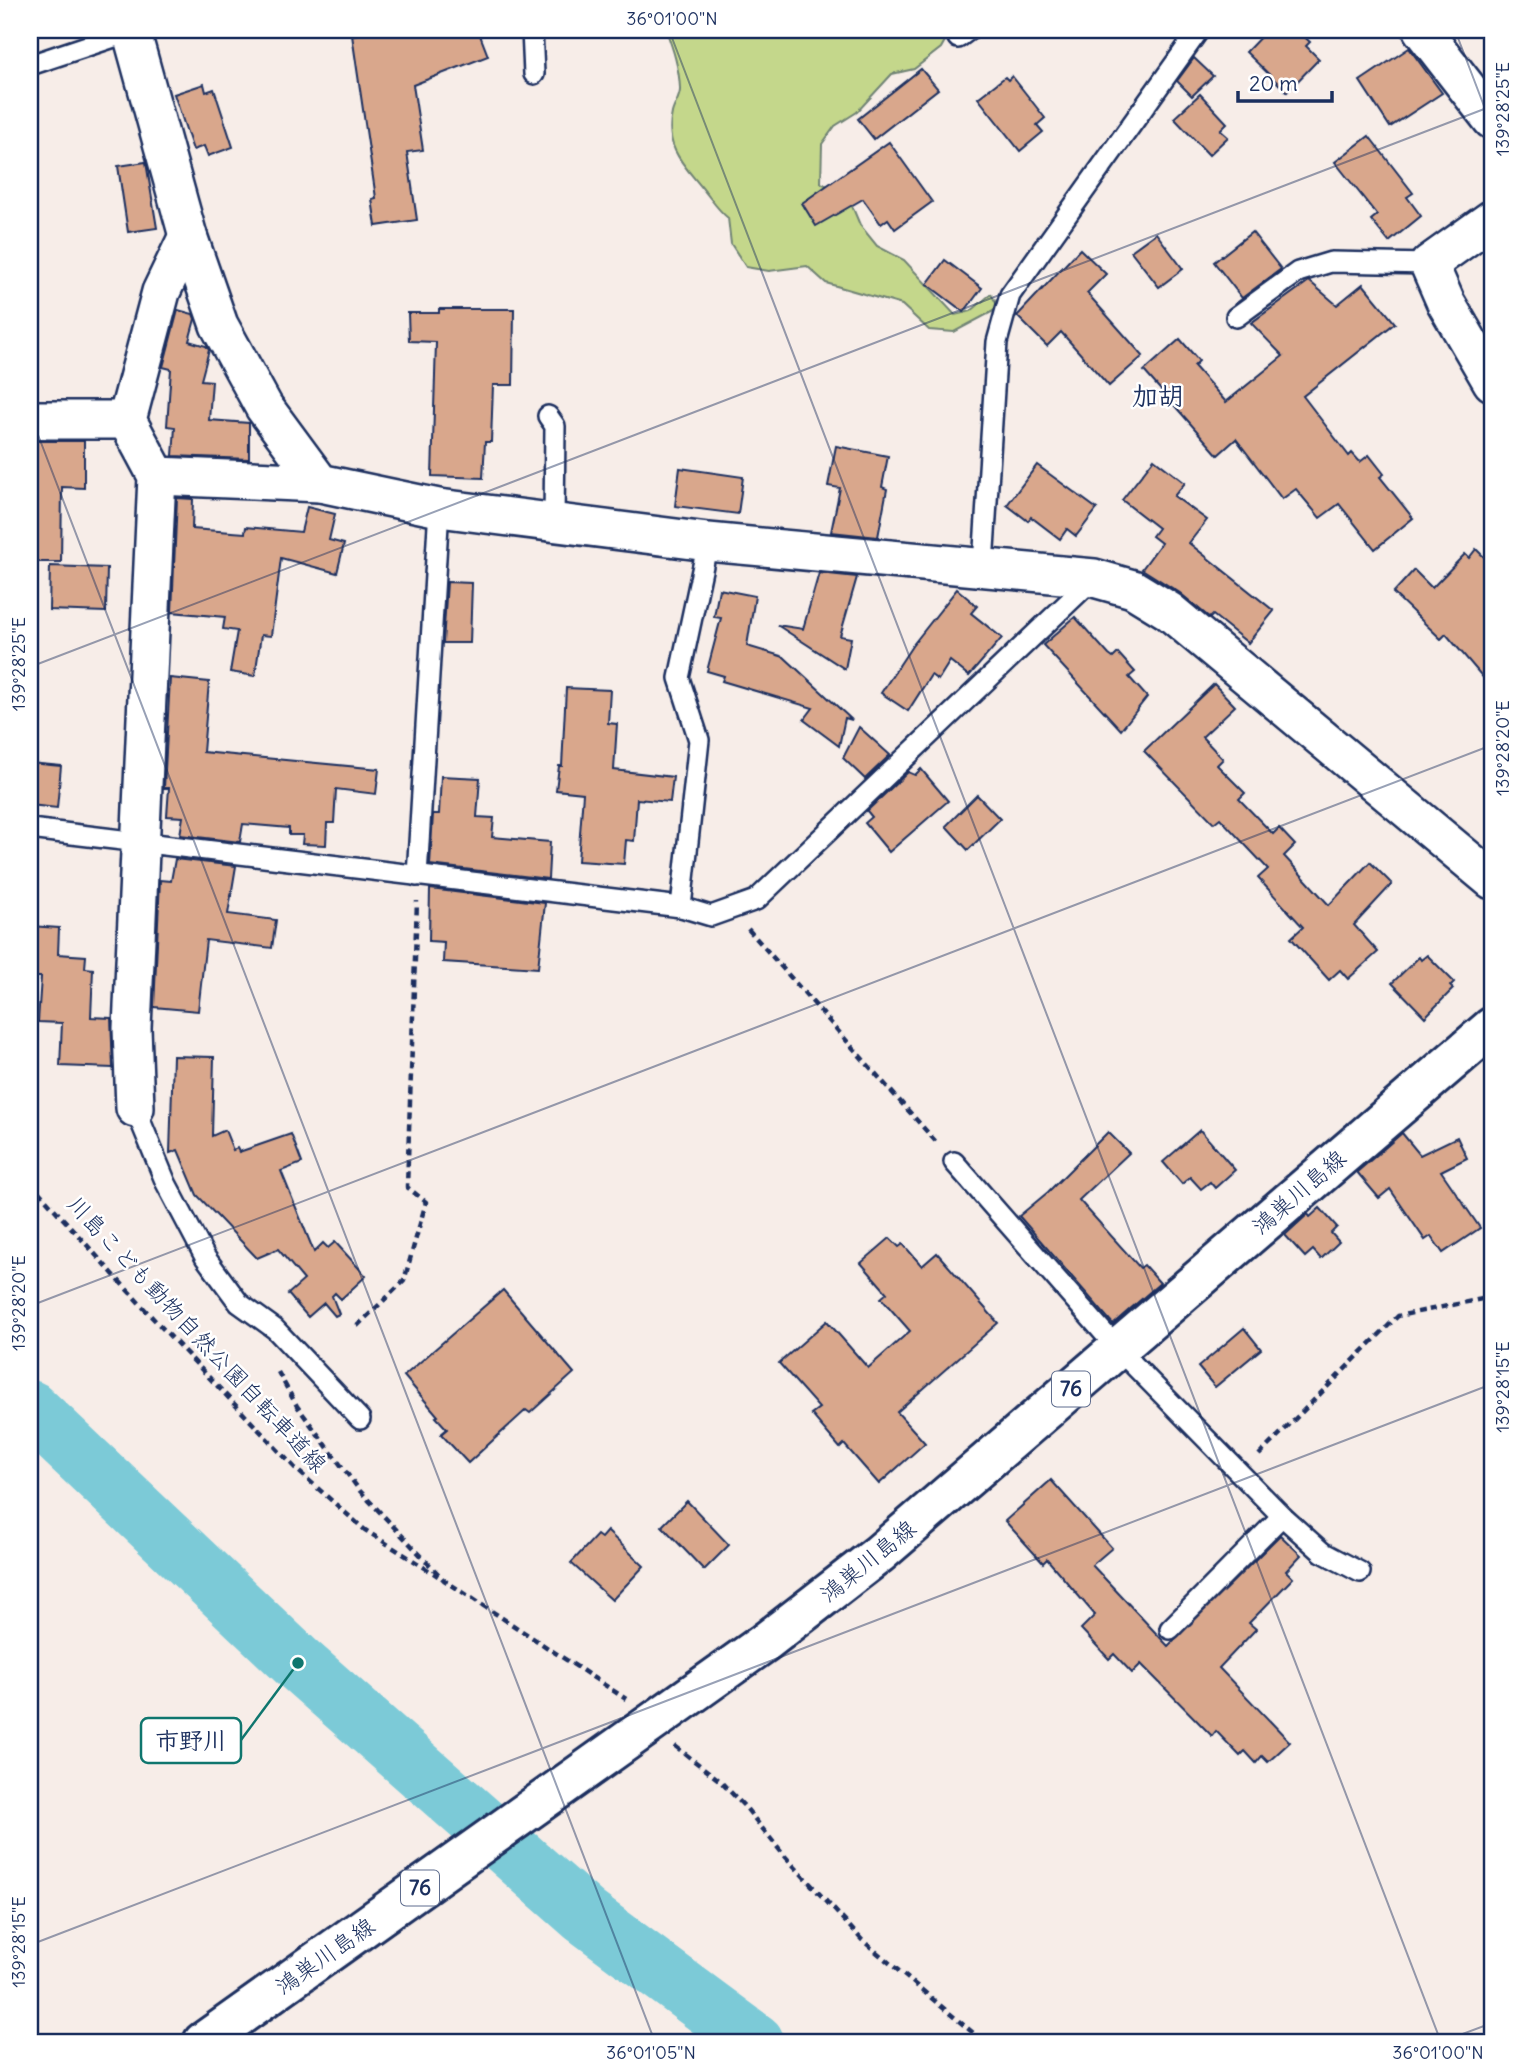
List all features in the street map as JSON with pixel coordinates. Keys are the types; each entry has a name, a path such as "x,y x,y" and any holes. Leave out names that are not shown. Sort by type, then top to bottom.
{"main road":[{"name":"鴻巣川島線","path":"203,2042 653,1733 879,1554 1492,1027"}],"street":[{"path":"1422,30 1492,120"},
{"path":"131,31 188,236 226,337 264,407 320,483"},
{"path":"1492,219 1429,264 1446,303 1492,382"},
{"path":"135,1108 132,1028 157,476 127,420 161,292 188,236"},
{"path":"30,420 127,420"},
{"path":"157,476 320,483 439,508 708,542 983,565 1094,578 1133,589 1170,611 1492,880"}],"lane":[{"path":"532,30 534,74"},
{"path":"983,565 997,342 1010,295 1199,30"},
{"path":"30,65 131,31"},
{"path":"1236,317 1298,272 1331,261 1429,264"},
{"path":"548,416 555,426 554,522"},
{"path":"417,876 439,508"},
{"path":"681,907 699,740 679,678 708,542"},
{"path":"30,829 140,840 681,907 711,916 756,900 1094,578"},
{"path":"135,1108 166,1183 205,1257 239,1303 275,1329 360,1419"},
{"path":"954,1162 1118,1349 1282,1516 1322,1552 1360,1572"},
{"path":"1170,1629 1282,1516"}],"path":[{"path":"357,1326 404,1281 426,1202 407,1187 417,876"},
{"path":"731,910 954,1162"},
{"name":"川島こども動物自然公園自転車道線","path":"30,1182 150,1315 296,1469 365,1530 444,1580"},
{"path":"1241,1473 1398,1316 1492,1297"},
{"path":"271,1360 297,1406 360,1491 444,1580 607,1686 653,1733 719,1780 862,1940 984,2042"}],"green space":[{"path":"666,30 951,30 941,48 914,69 892,74 857,112 835,126 822,144 821,183 847,194 860,225 877,246 904,260 955,315 971,311 991,294 999,308 954,332 929,330 902,305 826,283 807,266 769,271 746,267 731,244 728,218 689,172 673,146 670,125 680,88 675,58"}],"building":[{"path":"382,30 478,30 488,56 413,85 423,150 407,152 417,220 376,226 372,199 376,198 352,35"},
{"path":"1267,30 1297,30 1310,42 1306,46 1319,59 1287,92 1246,52"},
{"path":"1409,48 1442,93 1390,127 1360,81"},
{"path":"1194,58 1213,76 1192,96 1177,81"},
{"path":"921,69 938,89 874,139 858,119"},
{"path":"1012,76 1045,118 1037,125 1043,132 1020,151 978,98 1005,77 1008,80"},
{"path":"204,84 206,92 214,89 233,147 208,156 204,146 193,150 174,94"},
{"path":"1200,94 1227,123 1220,130 1228,137 1209,155 1174,118"},
{"path":"1369,136 1413,193 1407,197 1421,216 1389,242 1371,220 1377,215 1335,162"},
{"path":"889,142 932,202 895,229 888,219 881,224 863,199 816,226 802,203"},
{"path":"146,162 157,228 128,232 118,166"},
{"path":"1252,232 1281,269 1242,298 1214,262"},
{"path":"1156,233 1183,269 1159,287 1131,251"},
{"path":"1080,249 1106,274 1087,293 1143,356 1109,386 1061,332 1047,346 1017,316"},
{"path":"945,260 982,288 964,312 927,284"},
{"path":"1309,281 1337,305 1363,284 1395,323 1303,396 1349,456 1352,453 1360,462 1369,455 1384,474 1380,477 1413,518 1375,549 1339,504 1320,518 1296,489 1282,499 1236,439 1218,455 1144,371 1180,339 1199,361 1194,366 1226,402 1283,356 1251,323"},
{"path":"439,309 514,309 513,385 493,385 491,442 485,442 483,478 432,476 436,342 409,341 408,313 439,313"},
{"path":"178,310 193,314 195,319 189,341 206,346 209,350 201,380 212,381 209,420 249,423 249,459 173,456 175,427 167,426 171,369 163,367"},
{"path":"30,441 84,441 84,488 62,487 61,562 30,562"},
{"path":"836,446 888,456 882,487 887,489 878,537 831,532 840,488 828,486"},
{"path":"1154,459 1185,483 1174,496 1207,520 1189,543 1274,611 1248,643 1213,615 1210,618 1180,593 1142,569 1161,543 1152,536 1158,528 1122,500"},
{"path":"1037,465 1097,509 1076,536 1067,529 1060,539 1031,517 1028,521 1007,505"},
{"path":"680,468 743,477 738,514 675,506"},
{"path":"177,498 193,499 192,529 245,533 246,527 301,532 307,507 335,514 329,540 344,544 337,573 281,558 271,636 261,635 255,676 230,672 237,631 223,629 225,617 172,612"},
{"path":"1476,549 1492,565 1492,688 1446,634 1441,639 1393,593 1414,570 1432,588 1465,554 1469,558"},
{"path":"50,566 107,568 106,612 49,610"},
{"path":"819,573 857,577 840,636 851,638 845,669 777,625 803,629"},
{"path":"447,582 472,583 470,643 443,643"},
{"path":"719,589 755,596 747,646 784,657 852,720 845,718 839,746 804,720 813,708 722,681 724,676 707,671 721,618 714,617"},
{"path":"957,589 977,606 971,613 1002,638 969,676 950,661 938,680 931,675 908,711 881,693 912,646"},
{"path":"1075,617 1109,655 1113,658 1118,653 1135,672 1129,677 1147,697 1121,730 1043,645"},
{"path":"170,678 209,682 203,752 379,769 376,794 336,789 334,823 327,823 326,845 302,844 303,835 289,835 289,828 243,824 240,842 180,835 183,817 167,816 169,788 164,788"},
{"path":"1214,684 1235,706 1202,737 1223,759 1217,765 1245,793 1239,799 1273,834 1279,828 1295,845 1284,856 1329,905 1370,862 1392,884 1354,925 1378,952 1348,979 1340,970 1329,980 1291,938 1303,927 1258,878 1268,869 1220,818 1214,823 1144,751"},
{"path":"566,688 610,690 608,723 617,724 614,770 673,777 670,802 637,799 634,841 626,840 624,864 578,861 583,793 556,790 559,766 562,766"},
{"path":"859,727 890,755 865,779 843,758"},
{"path":"30,763 61,766 57,808 30,805"},
{"path":"921,769 948,801 889,852 865,823 872,817 867,811 908,772 915,775"},
{"path":"441,776 480,778 477,817 494,818 492,837 550,842 548,879 430,865 433,814 439,814"},
{"path":"977,795 1000,819 968,850 946,826"},
{"path":"175,859 236,866 228,914 276,920 272,948 206,940 198,1011 154,1007 160,880 171,881"},
{"path":"430,889 545,903 538,968 443,962 444,942 429,941"},
{"path":"30,926 59,928 58,954 86,956 85,968 93,969 91,1017 111,1018 113,1068 60,1066 62,1023 38,1022 41,977 30,977"},
{"path":"1427,955 1454,982 1450,986 1453,989 1425,1017 1392,983 1419,957 1421,960"},
{"path":"173,1056 214,1057 212,1136 225,1130 233,1150 237,1148 239,1152 291,1134 302,1163 281,1171 314,1252 323,1243 328,1248 335,1242 366,1276 341,1299 335,1293 332,1296 339,1314 335,1316 324,1303 308,1317 288,1294 304,1280 278,1249 257,1258 197,1195 178,1150 170,1153"},
{"path":"1200,1130 1235,1170 1215,1188 1210,1182 1201,1189 1190,1177 1182,1184 1163,1162"},
{"path":"1108,1132 1129,1153 1079,1200 1140,1268 1144,1265 1160,1283 1113,1324 1019,1216 1048,1192"},
{"path":"1402,1133 1420,1155 1457,1137 1467,1158 1441,1171 1480,1228 1443,1253 1431,1236 1425,1240 1390,1189 1379,1198 1357,1172"},
{"path":"1320,1208 1337,1227 1331,1233 1339,1242 1321,1259 1313,1250 1305,1257 1285,1235 1308,1214 1310,1217"},
{"path":"890,1238 899,1247 903,1244 922,1266 937,1253 998,1323 897,1412 925,1443 879,1484 844,1444 840,1448 811,1414 819,1408 779,1363 827,1321 868,1368 910,1331 881,1298 887,1293 861,1263"},
{"path":"503,1290 574,1373 530,1413 526,1410 468,1463 441,1434 447,1429 404,1376"},
{"path":"1244,1328 1261,1349 1215,1387 1198,1367"},
{"path":"1051,1480 1112,1548 1092,1565 1168,1646 1280,1535 1301,1555 1286,1571 1293,1578 1249,1623 1256,1629 1219,1668 1290,1742 1268,1762 1262,1756 1256,1763 1245,1751 1240,1756 1216,1731 1212,1736 1141,1664 1132,1673 1114,1654 1109,1659 1081,1629 1095,1615 1047,1559 1043,1563 1005,1521"},
{"path":"687,1501 729,1545 704,1570 662,1526"},
{"path":"607,1531 644,1566 612,1600 571,1563 597,1535 601,1538"}],"waterway":[{"path":"30,1409 298,1663 585,1916 755,2042"}],"place":[{"name":"市野川","path":"298,1663"}],"district":[{"name":"加胡","path":"1158,396"}]}
